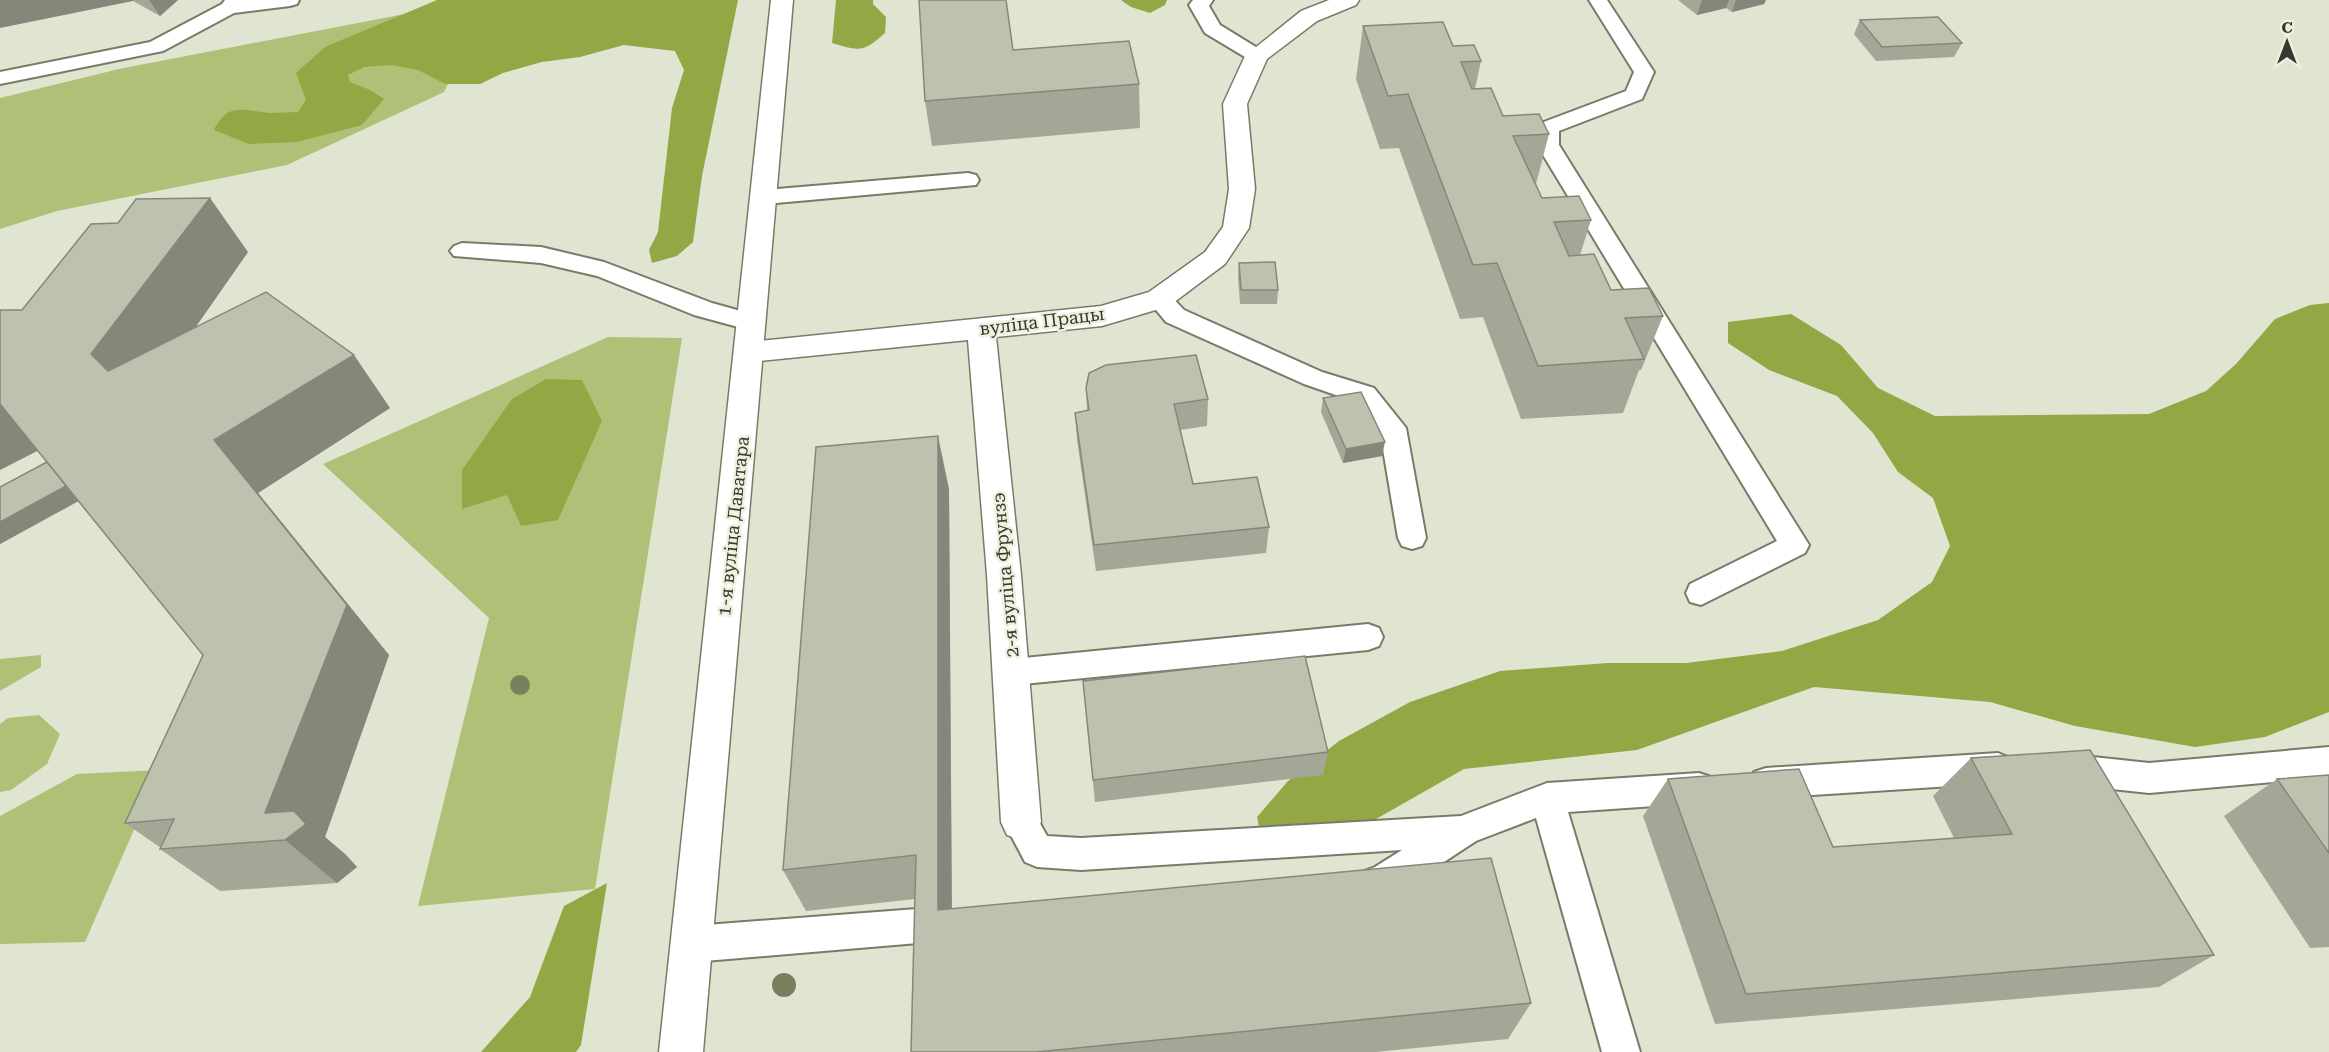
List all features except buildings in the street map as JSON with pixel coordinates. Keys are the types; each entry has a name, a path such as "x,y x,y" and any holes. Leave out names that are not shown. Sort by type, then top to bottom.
{"street":[{"name":"1-я вуліца Даватара","path":"681,1052 765,197 782,0"},
{"name":"вуліца Працы","path":"751,338 981,329 1102,316 1159,299 1215,258 1236,228 1242,189 1235,104 1257,56 1309,16 1348,0"},
{"name":"2-я вуліца Фрунзэ","path":"981,329 1013,672 1021,822"}],"lane":[{"path":"0,78 156,47 232,4 290,0"},
{"path":"1204,0 1199,5 1212,29 1257,56"},
{"path":"1598,0 1644,72 1635,95 1549,128 1548,145 1795,545 1701,593"},
{"path":"765,197 968,180"},
{"path":"462,251 541,255 594,267 703,309 751,338"},
{"path":"1159,299 1175,316 1313,378 1365,395 1393,428 1412,538"},
{"path":"1013,672 1368,637"},
{"path":"1344,887 1380,884 1464,830 1547,798 2030,765 2149,778 2329,762"},
{"path":"1547,798 1621,1052"},
{"path":"1021,822 1037,851 1081,854 1464,830"},
{"path":"693,944 949,924"}],"green space":[{"path":"437,0 738,0 702,176 693,242 677,256 652,263 649,250 658,232 672,108 684,70 675,51 624,45 580,57 542,62 503,73 480,84 445,84 418,70 391,65 364,67 348,75 350,82 384,99 362,125 297,142 249,144 214,130 219,121 231,111 298,112 306,100 296,73 325,47"},
{"path":"836,0 873,0 873,4 886,17 885,33 866,47 855,49 832,43"},
{"path":"1121,0 1167,0 1165,5 1150,13 1131,7"},
{"path":"446,6 461,58 444,92 287,165 57,211 0,229 0,98 119,69"},
{"path":"2329,303 2329,712 2265,737 2195,747 2075,726 1990,702 1814,687 1637,750 1464,769 1369,823 1262,841 1257,817 1288,781 1339,741 1410,702 1500,671 1608,663 1686,663 1782,651 1878,620 1932,582 1950,546 1933,498 1898,472 1873,433 1837,396 1769,370 1728,343 1728,322 1791,314 1841,345 1878,388 1935,416 2149,414 2206,391 2236,364 2275,319 2310,305"},
{"path":"608,337 682,338 595,889 418,906 489,618 323,464"},
{"path":"546,379 582,380 602,421 558,520 521,526 507,495 462,509 462,470 512,399"},
{"path":"41,655 41,667 0,691 0,659"},
{"path":"39,715 60,734 47,764 11,790 0,792 0,724 8,718"},
{"path":"160,770 85,942 0,944 0,816 77,774"},
{"path":"607,883 581,1045 576,1052 481,1052 530,997 564,906"}]}
